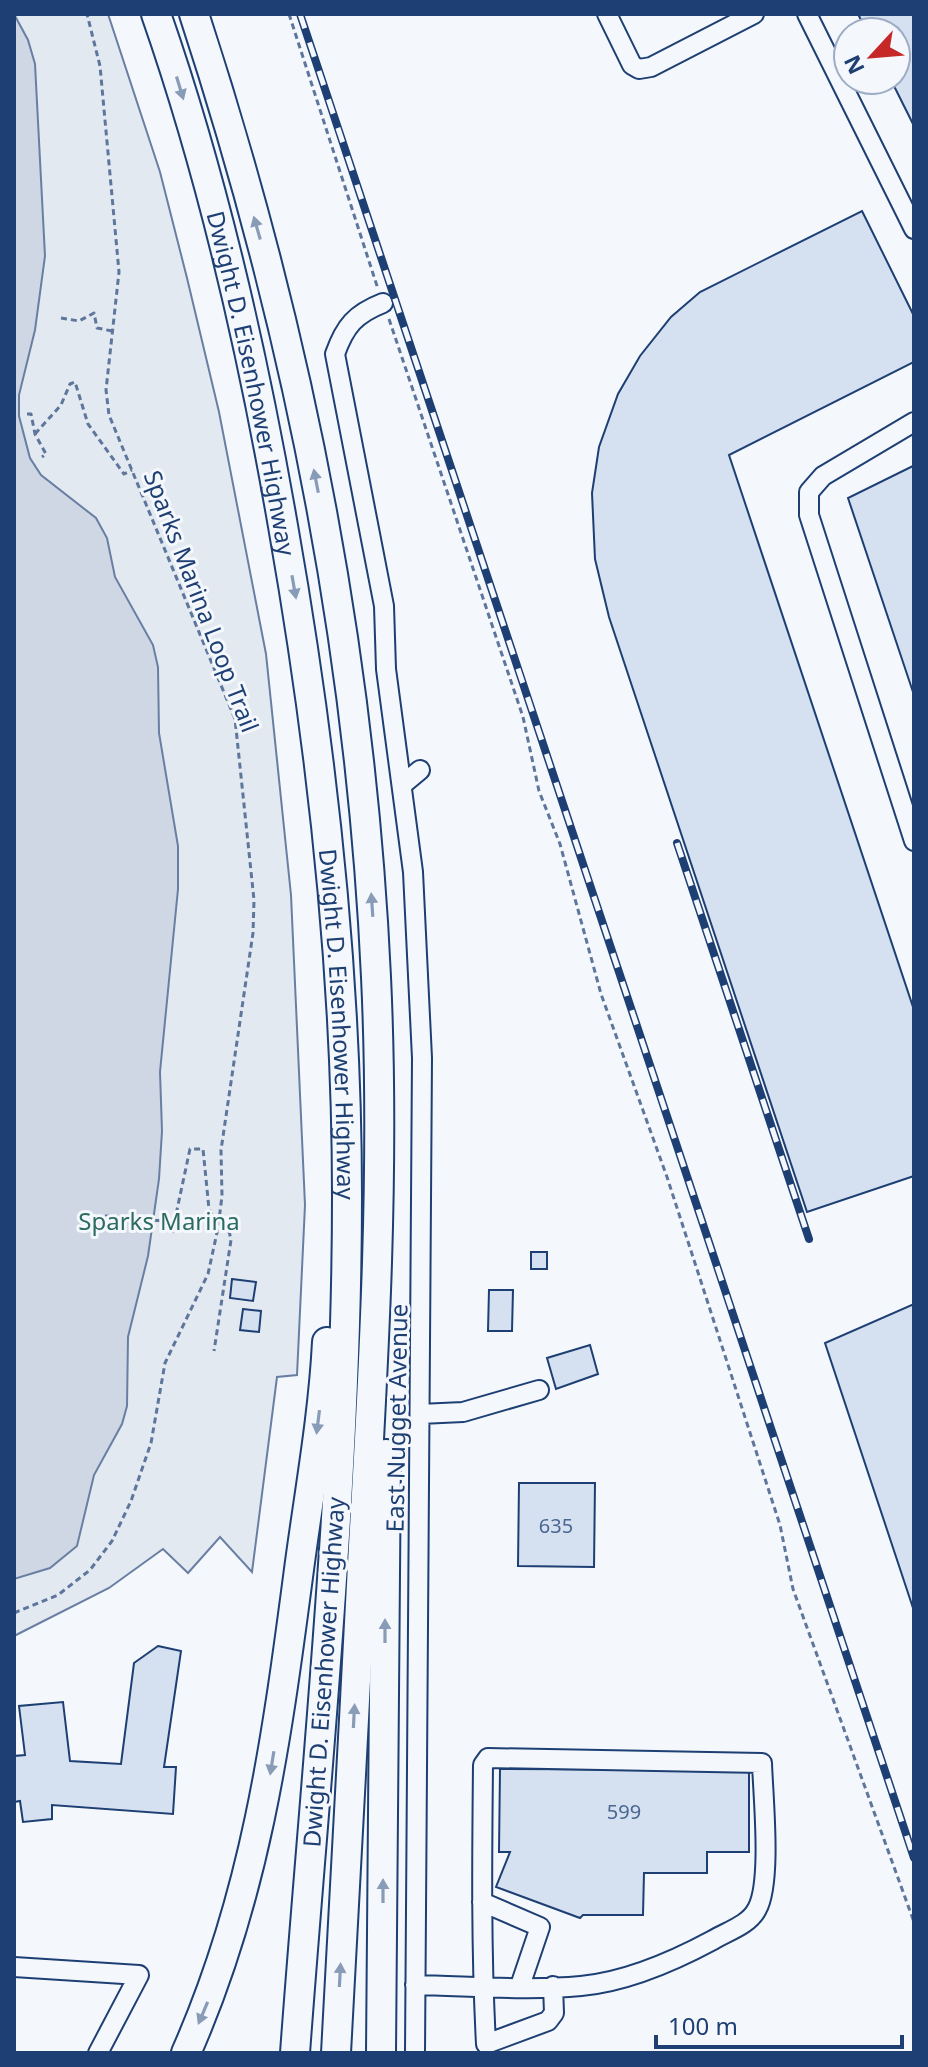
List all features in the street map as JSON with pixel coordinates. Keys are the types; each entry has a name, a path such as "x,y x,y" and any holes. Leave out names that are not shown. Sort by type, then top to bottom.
{"highway":[{"name":"Dwight D. Eisenhower Highway","path":"156,14 218,219 271,456 319,749 342,1038 347,1192 342,1406 295,2053"},
{"name":"Dwight D. Eisenhower Highway","path":"194,14 261,243 317,489 356,728 377,983 374,1353 336,2053"},
{"path":"377,983 389,1075 390,1213 381,2053"},
{"path":"186,2053 238,1919 271,1772 326,1354 330,1098 342,1038"}],"street":[{"path":"607,14 632,65 639,69 651,67 730,20 754,14"},
{"path":"807,14 914,229"},
{"name":"East Nugget Avenue","path":"383,303 361,312 344,329 335,354 384,606 386,669 413,872 422,1058 415,2053"},
{"path":"914,422 823,476 809,492 809,515 914,841"},
{"path":"402,785 420,770"},
{"path":"420,1414 463,1412 539,1390"},
{"path":"415,1985 482,1986 520,1986 553,1986 582,1986 688,1954 748,1921 764,1891 762,1763 488,1758 483,1765 482,1902 482,1986 486,2044 548,2021 554,2013 553,1986"},
{"path":"482,1902 540,1927 520,1986"},
{"path":"14,1967 139,1975 98,2053"}],"path":[{"name":"Sparks Marina Loop Trail","path":"14,1613 58,1595 90,1570 112,1541 131,1501 151,1443 165,1363 208,1274 219,1218 221,1150 253,933 254,900 235,719 132,470 108,402 118,259 100,66 87,14"},
{"path":"289,14 523,717 539,791 560,844 601,994 667,1177 780,1525 793,1589 914,1922"},
{"path":"61,318 79,321 94,313 97,328 112,331"},
{"path":"35,434 49,422 70,384 75,382 88,424 124,474 132,470"},
{"path":"27,414 31,414 35,434 46,454 42,457"},
{"path":"172,1233 190,1149 203,1149 209,1209 228,1226 231,1240 214,1351"},
{"path":"105,1216 174,1222"}],"green space":[{"name":"Sparks Marina","path":"14,14 108,14 160,172 187,278 219,412 266,654 291,895 305,1205 297,1375 277,1377 252,1572 220,1537 188,1573 163,1549 109,1588 14,1636"}],"shaded area":[{"path":"14,14 28,40 35,64 45,256 35,330 19,395 19,416 30,458 41,475 96,518 107,538 115,577 153,645 158,667 159,733 178,846 178,889 160,1072 162,1131 159,1179 148,1256 128,1337 127,1406 122,1424 94,1475 77,1546 50,1568 14,1579"}],"building":[{"path":"914,14 914,126 899,96 912,96 912,16 859,16"},
{"path":"862,211 914,316 914,362 729,455 914,1010 914,1176 807,1212 609,617 595,559 592,493 599,447 618,394 640,356 671,317 700,292"},
{"path":"914,462 914,695 848,498 913,466"},
{"path":"531,1252 547,1252 547,1269 531,1269"},
{"path":"232,1279 256,1282 253,1301 230,1298"},
{"path":"489,1290 513,1290 512,1331 488,1331"},
{"path":"914,1304 914,1611 825,1343"},
{"path":"243,1309 261,1311 259,1332 240,1330"},
{"path":"590,1345 598,1374 556,1389 547,1358"},
{"path":"519,1483 595,1483 594,1567 518,1566"},
{"path":"158,1646 181,1651 164,1767 176,1767 173,1814 52,1805 52,1819 23,1822 20,1801 14,1802 14,1756 25,1755 19,1706 63,1702 70,1761 121,1764 134,1663"},
{"path":"500,1769 749,1770 749,1852 707,1852 707,1873 644,1873 643,1915 583,1915 580,1918 496,1887 510,1852 499,1852"}],"railway":[{"path":"300,14 914,1858"},
{"path":"677,843 809,1239"}]}
